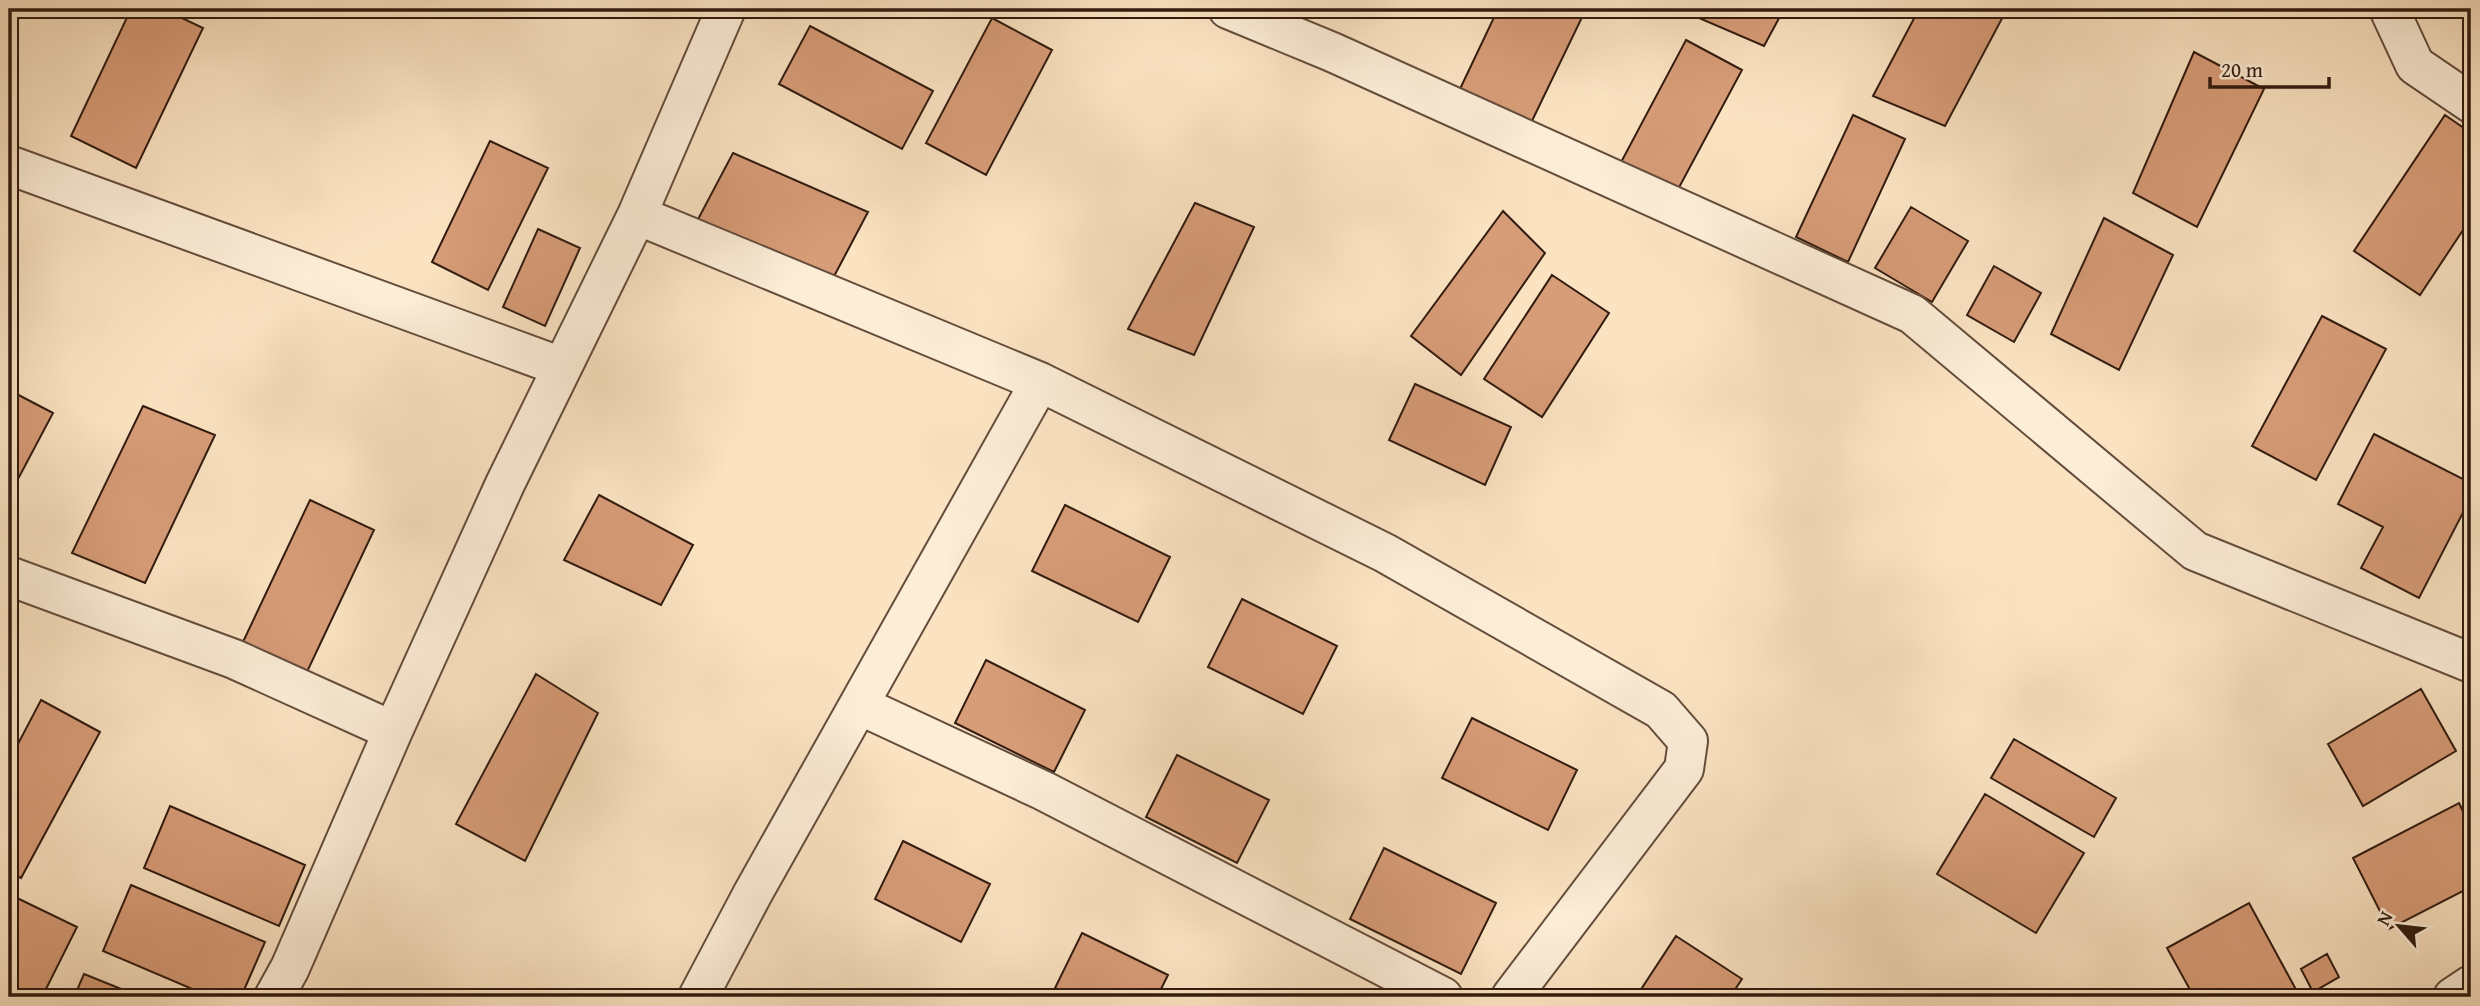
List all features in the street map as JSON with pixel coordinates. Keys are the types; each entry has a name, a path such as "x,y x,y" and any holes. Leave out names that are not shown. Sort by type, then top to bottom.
{"street":[{"path":"274,997 290,968 505,484 637,215 726,9"},
{"path":"1228,9 1332,52 1912,314 2195,551 2471,663"},
{"path":"2389,9 2415,65 2471,103"},
{"path":"9,165 562,367"},
{"path":"637,215 1040,382 1385,553 1661,710 1688,741 1684,769 1511,997"},
{"path":"698,997 753,893 1040,382"},
{"path":"9,576 234,659 393,731"},
{"path":"859,705 1044,791 1443,997"},
{"path":"2453,997 2471,985"}],"building":[{"path":"131,9 163,9 203,28 136,168 71,136"},
{"path":"1498,9 1586,9 1531,123 1459,91"},
{"path":"1695,9 1784,9 1764,46 1692,15"},
{"path":"1919,9 2007,9 1945,126 1873,96"},
{"path":"992,18 1052,50 986,175 926,143"},
{"path":"810,26 933,91 902,149 779,84"},
{"path":"1686,40 1742,70 1675,195 1619,166"},
{"path":"2194,52 2264,89 2197,227 2133,193"},
{"path":"1853,115 1905,139 1848,262 1796,237"},
{"path":"2445,115 2471,133 2471,218 2420,295 2354,251"},
{"path":"490,141 548,168 488,290 432,262"},
{"path":"733,153 868,212 831,282 696,223"},
{"path":"1195,203 1254,227 1194,355 1128,329"},
{"path":"1911,207 1968,241 1932,302 1875,268"},
{"path":"1503,211 1545,253 1461,375 1411,336"},
{"path":"2104,218 2173,255 2119,370 2051,334"},
{"path":"538,229 580,248 545,326 503,307"},
{"path":"1994,266 2041,293 2014,342 1967,315"},
{"path":"1552,275 1609,313 1542,417 1484,379"},
{"path":"2322,316 2386,349 2316,480 2252,446"},
{"path":"1415,384 1511,427 1485,485 1389,440"},
{"path":"9,390 53,413 9,496"},
{"path":"143,406 215,435 145,583 72,553"},
{"path":"2374,434 2471,483 2471,497 2419,598 2361,568 2383,527 2338,504"},
{"path":"599,495 693,545 661,605 564,560"},
{"path":"310,500 374,530 306,674 242,644"},
{"path":"1065,505 1170,557 1138,622 1032,571"},
{"path":"1242,599 1337,646 1303,714 1208,667"},
{"path":"986,660 1085,710 1054,772 955,723"},
{"path":"536,674 598,713 525,861 456,824"},
{"path":"2421,689 2456,751 2363,806 2328,744"},
{"path":"41,700 100,732 21,878 9,871 9,761"},
{"path":"1472,718 1577,770 1548,830 1442,778"},
{"path":"2014,739 2116,798 2094,837 1991,778"},
{"path":"1177,755 1269,800 1237,863 1146,817"},
{"path":"1985,794 2084,853 2036,933 1937,874"},
{"path":"2459,803 2471,828 2471,887 2389,929 2353,858"},
{"path":"170,806 305,865 279,926 144,868"},
{"path":"903,841 990,884 961,942 875,899"},
{"path":"1384,848 1496,903 1461,974 1350,919"},
{"path":"131,885 265,942 241,997 211,997 103,951"},
{"path":"17,898 77,927 42,997 9,997 9,914"},
{"path":"2249,903 2300,997 2194,997 2167,948"},
{"path":"1082,933 1168,975 1157,997 1074,997 1055,988"},
{"path":"1676,936 1742,979 1730,997 1636,997"},
{"path":"2327,954 2339,977 2313,992 2301,969"},
{"path":"84,974 141,997 74,997"}]}
